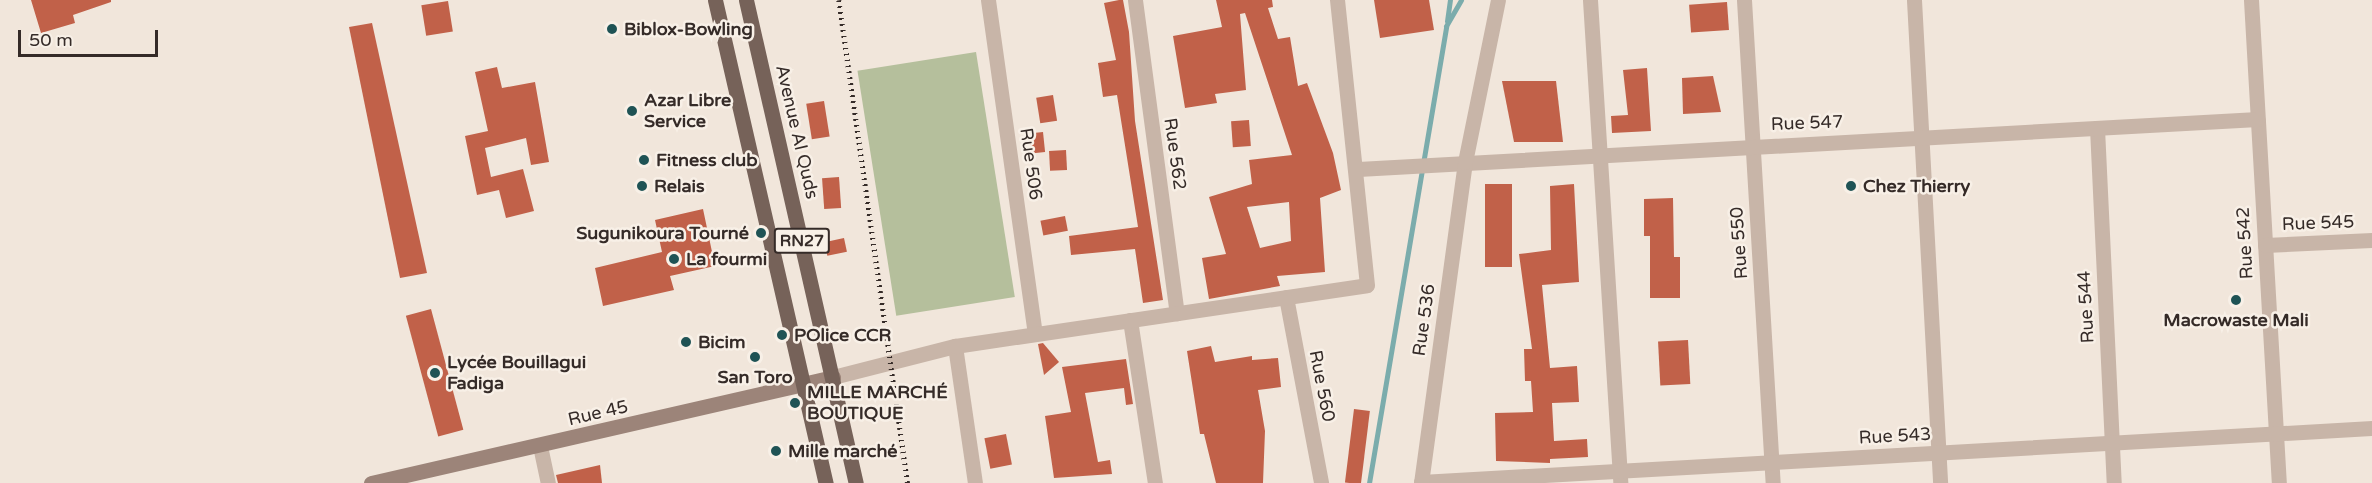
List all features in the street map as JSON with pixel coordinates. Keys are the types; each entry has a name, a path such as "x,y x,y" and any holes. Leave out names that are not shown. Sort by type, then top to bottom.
{"main road":[{"name":"RN27","path":"715,0 800,385 826,483"},
{"name":"Avenue Al Quds","path":"747,0 856,483"}],"street":[{"name":"Rue 506","path":"988,0 1035,334"},
{"name":"Rue 562","path":"1135,0 1177,313"},
{"path":"833,377 955,346 1367,285 1358,169 1336,0"},
{"name":"Rue 536","path":"1421,482 1465,162 1498,0"},
{"path":"1590,0 1620,477"},
{"name":"Rue 550","path":"1744,0 1773,483"},
{"path":"1914,0 1940,483"},
{"name":"Rue 542","path":"2251,0 2279,483"},
{"name":"Rue 547","path":"1358,169 1401,164 1599,155 1753,144 1921,138 2258,119"},
{"name":"Rue 544","path":"2097,128 2114,483"},
{"name":"Rue 545","path":"2265,244 2372,240"},
{"name":"Rue 560","path":"1286,297 1321,483"},
{"path":"1131,320 1155,483"},
{"path":"955,346 975,483"},
{"name":"Rue 45","path":"371,483 833,377"},
{"name":"Rue 543","path":"1421,482 1620,477 1772,462 2372,428"},
{"path":"540,446 548,483"}],"green space":[{"path":"976,52 1015,297 896,316 857,71"}],"building":[{"path":"31,0 111,0 111,2 73,15 75,23 41,33"},
{"path":"1123,0 1129,32 1135,121 1163,300 1143,303 1135,249 1071,255 1069,236 1138,227 1117,95 1103,97 1098,63 1116,60 1104,3"},
{"path":"1216,0 1272,0 1273,7 1268,8 1278,39 1290,37 1298,86 1307,83 1333,153 1341,190 1320,198 1325,272 1277,276 1280,286 1209,299 1202,258 1226,254 1209,197 1252,184 1249,160 1292,155 1245,13 1240,14 1246,90 1215,94 1217,103 1185,108 1173,36 1222,27","holes":["1289,202 1291,241 1260,248 1247,207"]},
{"path":"1374,0 1429,0 1434,30 1380,38"},
{"path":"448,1 453,32 426,36 421,5"},
{"path":"1727,2 1729,30 1691,33 1689,5"},
{"path":"372,23 427,273 400,278 349,27"},
{"path":"497,67 502,88 535,82 549,162 531,165 526,138 485,148 491,177 523,169 534,211 506,218 499,190 477,195 465,136 488,131 475,72"},
{"path":"1647,68 1651,131 1612,133 1611,116 1628,115 1623,70"},
{"path":"1713,76 1721,112 1683,114 1682,78"},
{"path":"1502,81 1556,81 1563,142 1514,142"},
{"path":"1053,95 1057,121 1040,123 1036,98"},
{"path":"824,101 830,137 812,139 806,104"},
{"path":"1249,120 1251,146 1233,147 1231,121"},
{"path":"1043,132 1045,152 1026,154 1024,134"},
{"path":"1066,150 1067,170 1050,171 1049,151"},
{"path":"839,177 841,208 824,209 822,178"},
{"path":"1485,184 1512,184 1512,267 1485,267"},
{"path":"1574,184 1579,282 1542,285 1550,368 1577,366 1579,402 1552,403 1554,441 1587,439 1588,457 1550,459 1550,463 1496,461 1495,413 1533,412 1531,381 1525,381 1524,349 1532,349 1519,254 1551,250 1550,186"},
{"path":"1673,198 1674,257 1680,257 1680,298 1650,298 1650,236 1644,236 1644,199"},
{"name":"La fourmi","path":"703,209 715,266 670,276 674,290 603,306 595,268 662,252 655,220"},
{"path":"1065,216 1068,231 1043,235 1040,221"},
{"path":"844,238 847,252 827,256 824,242"},
{"name":"Lycée Bouillagui Fadiga","path":"431,309 463,430 438,436 406,316"},
{"path":"1688,340 1690,384 1660,386 1658,342"},
{"path":"1043,343 1059,362 1044,375 1038,344"},
{"path":"1211,346 1215,362 1252,356 1252,360 1278,358 1281,387 1258,390 1265,431 1263,483 1216,483 1204,434 1200,434 1187,351"},
{"path":"1126,359 1133,404 1126,405 1124,388 1085,393 1098,462 1110,460 1112,474 1054,478 1045,416 1071,412 1062,367"},
{"path":"1354,409 1370,411 1361,483 1345,482"},
{"path":"1006,434 1012,464 990,469 984,438"},
{"path":"600,465 602,483 558,483 556,475"}],"waterway":[{"path":"1447,21 1450,0"},
{"path":"1369,483 1446,26 1461,0"}],"railway":[{"path":"839,0 908,483"}],"place":[{"name":"Biblox-Bowling","path":"612,29"},
{"name":"Azar Libre Service","path":"632,111"},
{"name":"Fitness club","path":"644,160"},
{"name":"Relais","path":"642,186"},
{"name":"Chez Thierry","path":"1851,186"},
{"name":"Sugunikoura Tourné","path":"761,233"},
{"name":"La fourmi","path":"674,259"},
{"name":"Macrowaste Mali","path":"2236,300"},
{"name":"POlice CCR","path":"782,335"},
{"name":"Bicim","path":"686,342"},
{"name":"San Toro","path":"755,357"},
{"name":"Lycée Bouillagui Fadiga","path":"435,373"},
{"name":"MILLE MARCHÉ BOUTIQUE","path":"795,403"},
{"name":"Mille marché","path":"776,451"}]}
